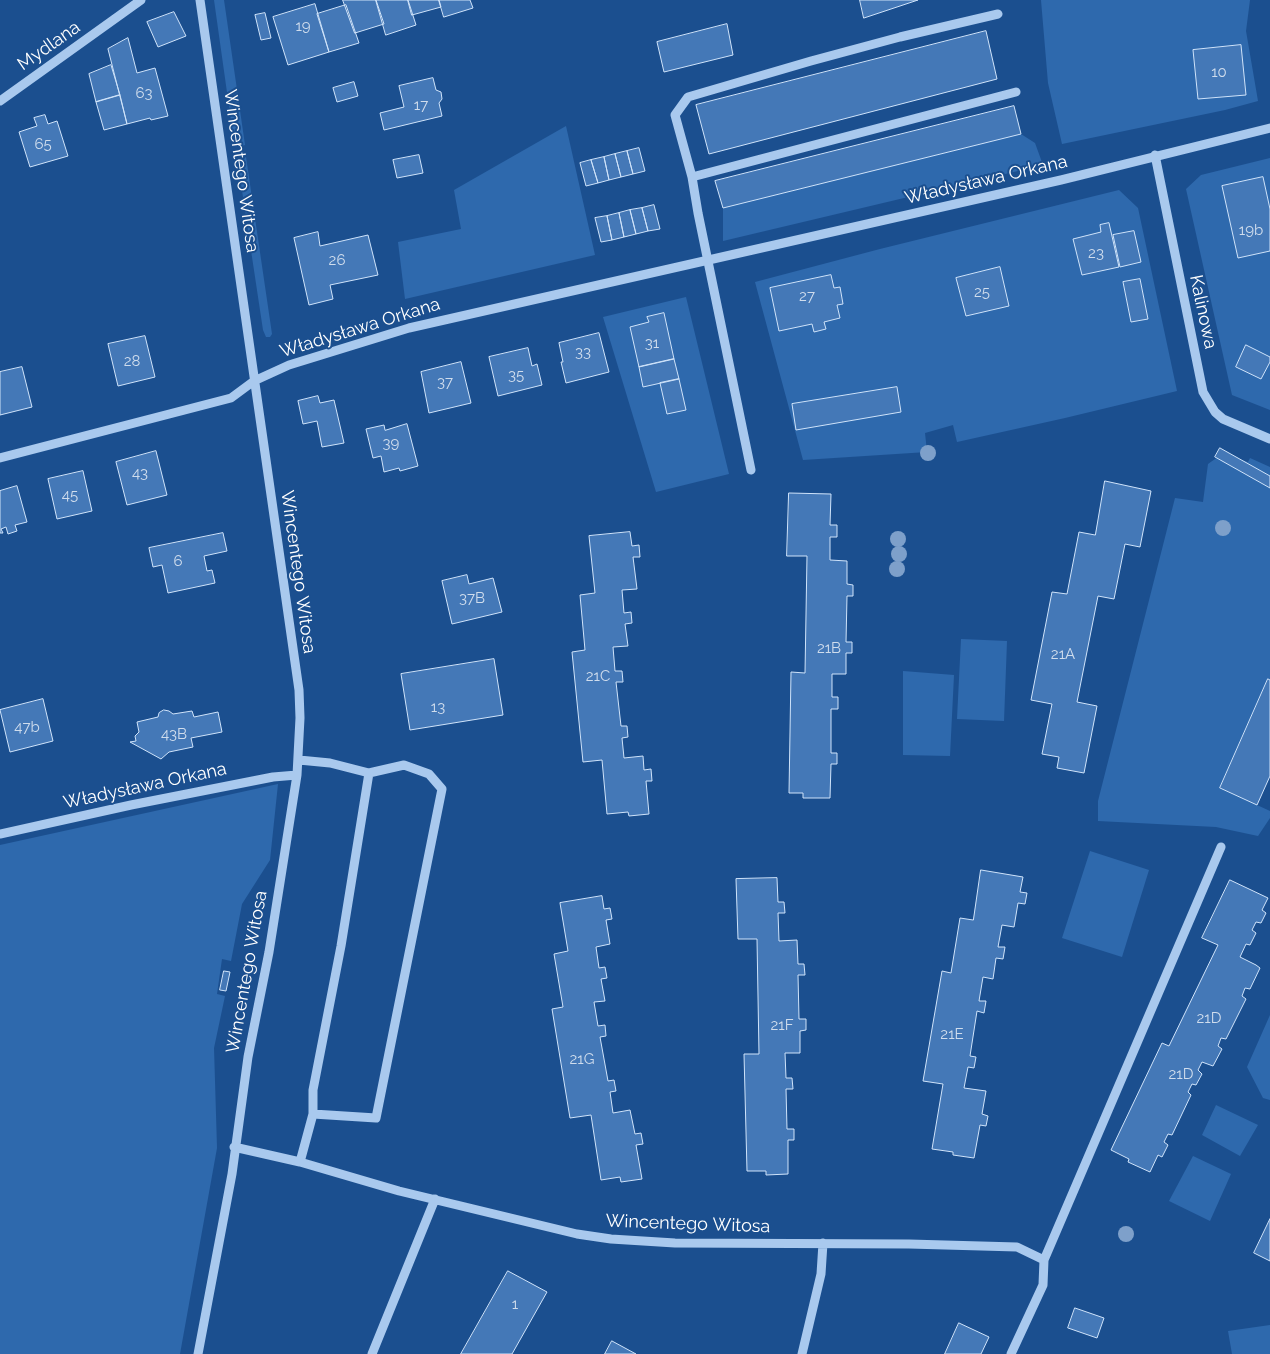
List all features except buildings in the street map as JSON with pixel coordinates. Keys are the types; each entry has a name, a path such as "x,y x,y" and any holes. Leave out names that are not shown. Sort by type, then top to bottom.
{"street":[{"name":"Mydlana","path":"0,101 142,0"},
{"name":"Wincentego Witosa","path":"198,1354 232,1174 234,1147 248,1057 269,952 299,760 299,690 200,0"},
{"path":"751,470 692,177 675,115 688,97 873,44 998,14"},
{"path":"692,177 1016,92"},
{"name":"Władysława Orkana","path":"0,458 231,398 254,381 295,362 409,328 1061,180 1270,128"},
{"name":"Kalinowa","path":"1155,156 1203,392 1212,408 1223,419 1270,439"},
{"path":"299,760 330,764 369,773 404,764 429,774 442,789 376,1118 313,1114"},
{"path":"300,1162 313,1114 313,1090 341,946 369,773"},
{"name":"Władysława Orkana","path":"0,834 122,806 273,777 297,775"},
{"path":"1011,1354 1044,1285 1044,1260 1221,847"},
{"name":"Wincentego Witosa","path":"234,1147 300,1162 399,1191 577,1234 611,1239 675,1243 823,1243 1017,1247 1044,1260"},
{"path":"372,1354 435,1199"},
{"path":"802,1354 821,1274 823,1243"}],"shaded area":[{"path":"214,0 224,0 245,145 241,146 234,142"},
{"path":"1041,0 1250,0 1246,31 1258,101 1225,110 1062,144 1048,83"},
{"path":"566,126 595,255 405,299 398,242 461,229 454,190"},
{"path":"1021,134 1035,143 1043,165 723,241 723,208"},
{"path":"246,157 272,334 270,337 266,337 263,330 238,164"},
{"path":"1270,158 1270,410 1232,395 1186,189 1201,175"},
{"path":"1119,190 1138,208 1177,391 957,442 953,425 925,433 927,452 803,460 755,282"},
{"path":"686,297 729,474 656,492 603,317"},
{"path":"1222,454 1248,462 1250,458 1270,467 1270,679 1268,679 1220,788 1270,811 1270,818 1258,836 1216,827 1098,821 1098,801 1175,498 1203,502 1208,464"},
{"path":"961,639 1007,641 1004,721 957,719"},
{"path":"903,671 954,675 950,756 903,755"},
{"path":"278,784 270,860 242,904 231,961 222,959 217,994 225,996 214,1048 217,1148 180,1354 0,1354 0,845"},
{"path":"1090,851 1149,870 1122,957 1062,938"},
{"path":"1270,1015 1270,1100 1263,1098 1247,1067"},
{"path":"1216,1105 1258,1125 1240,1156 1202,1135"},
{"path":"1193,1156 1231,1174 1210,1221 1169,1201"},
{"path":"1270,1325 1270,1354 1232,1354 1228,1331"}]}
